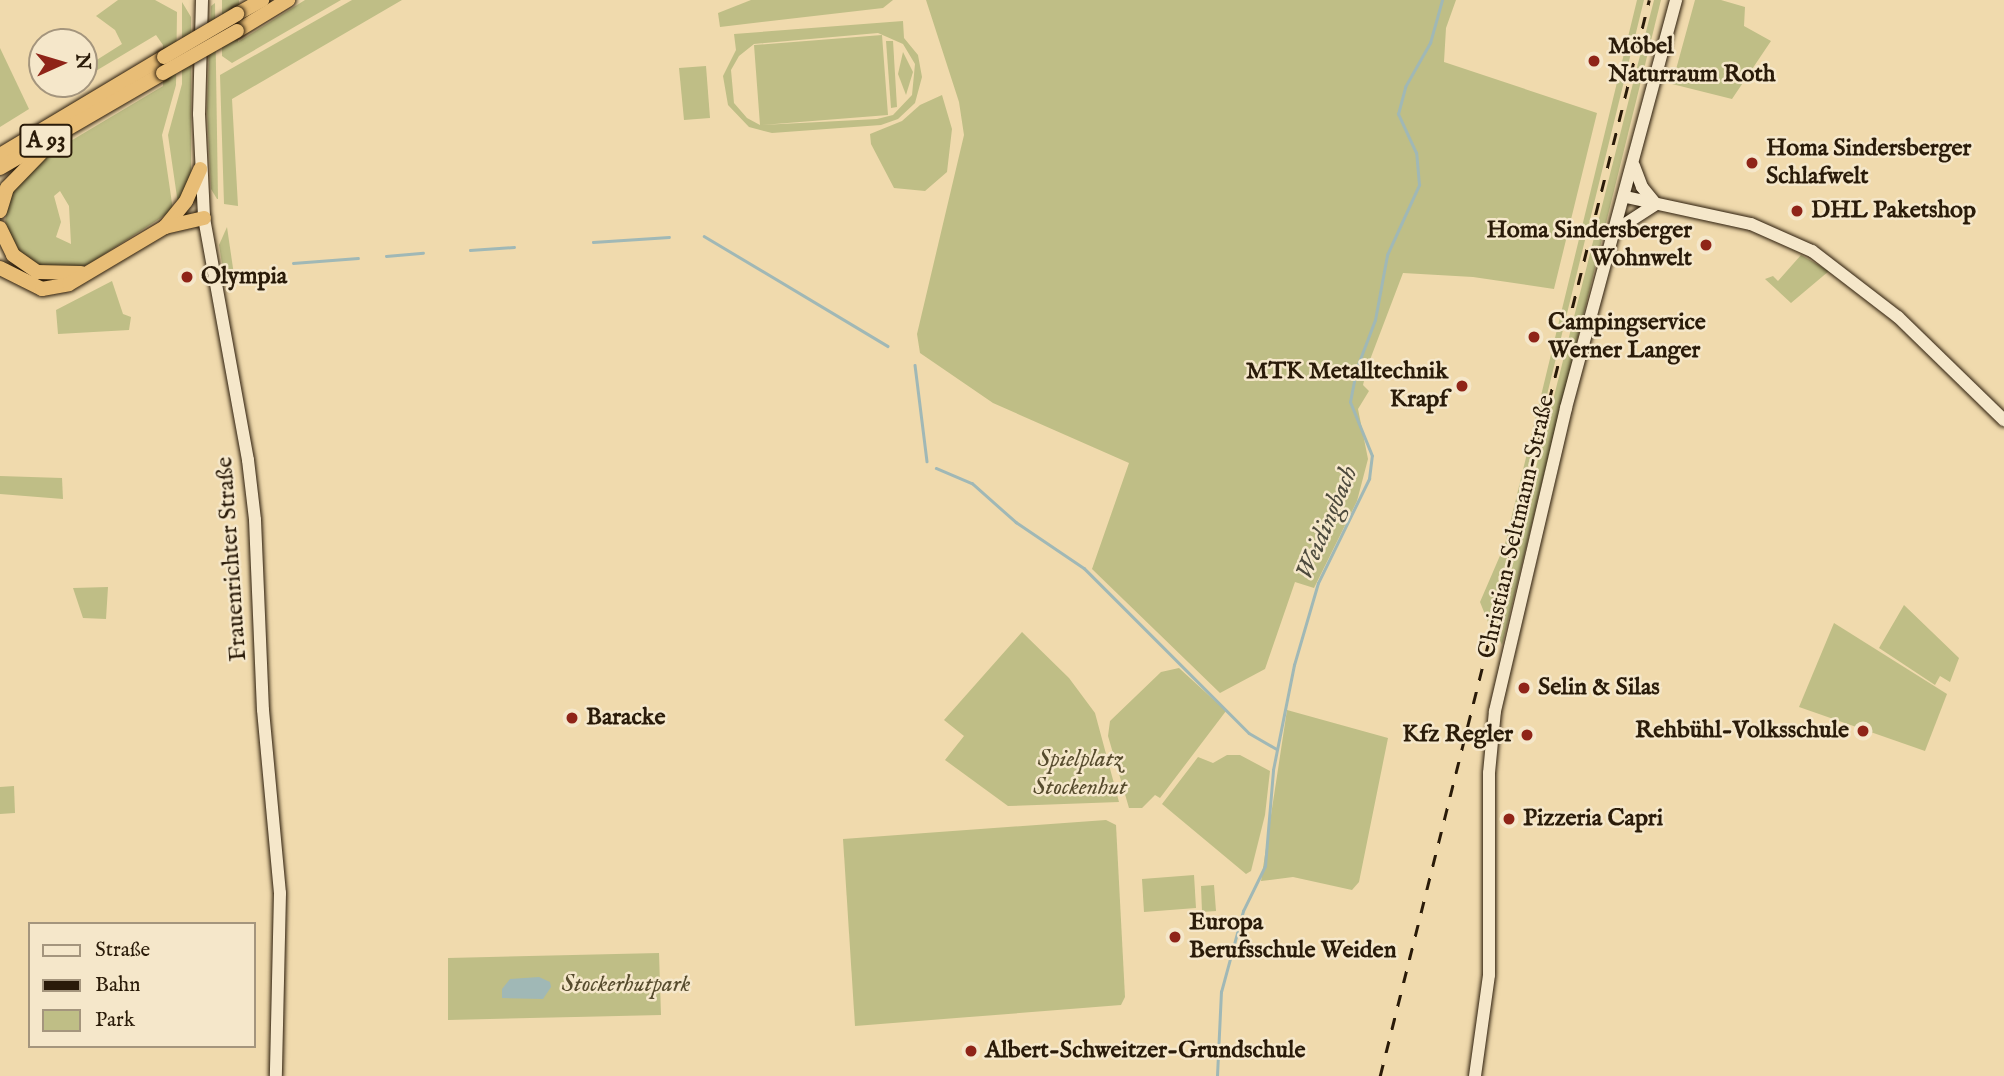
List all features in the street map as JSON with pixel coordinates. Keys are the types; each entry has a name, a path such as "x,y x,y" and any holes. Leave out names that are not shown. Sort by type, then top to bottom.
{"highway":[{"name":"A 93","path":"0,155 262,0"},
{"name":"A 93","path":"0,168 288,0"},
{"path":"0,211 8,188 23,168 93,115"},
{"path":"165,227 186,201 200,169"},
{"path":"0,268 42,289 69,284 165,227 204,218"},
{"path":"0,228 13,255 37,272 89,271"}],"main road":[{"name":"Frauenrichter Straße","path":"202,0 200,169 204,218 248,460 255,520 263,709 280,893 276,1076"},
{"name":"Christian-Seltmann-Straße","path":"1475,1076 1489,975 1489,773 1495,711 1566,408 1626,197 1676,0"},
{"path":"1634,165 1642,187 1657,204"},
{"path":"1626,197 1751,225 1812,251 1898,317 2004,420"},
{"path":"1616,230 1657,204"}],"green space":[{"path":"118,0 155,0 177,12 176,85 162,135 173,210 89,264 74,269 39,268 18,252 5,229 6,207 14,187 42,158 163,86 163,45 156,35 98,70 98,59 122,44 115,30 96,16","holes":["60,191 69,206 71,244 56,237 61,222 54,196"]},
{"path":"222,0 239,0 238,42 305,0 341,0 232,63 222,56"},
{"path":"352,0 402,0 232,99 238,206 224,204 220,75"},
{"path":"751,0 893,0 883,8 720,27 718,13"},
{"path":"926,0 1456,0 1446,28 1444,62 1597,113 1554,289 1473,277 1403,273 1368,365 1363,385 1369,391 1358,409 1368,459 1357,501 1314,588 1295,582 1265,669 1220,693 1092,569 1129,463 993,403 920,353 917,334 964,135 959,102"},
{"path":"1637,0 1644,0 1490,627 1480,602 1505,544"},
{"path":"1654,0 1661,0 1502,645 1495,630"},
{"path":"1695,0 1721,0 1745,7 1744,26 1771,41 1732,99 1672,84"},
{"path":"182,2 191,17 191,172 178,204 168,135 182,84"},
{"path":"215,3 218,199 211,189 207,109 211,6"},
{"path":"903,21 904,38 918,55 922,77 915,103 898,119 881,125 772,133 749,127 728,105 723,76 736,50 734,34","holes":["878,33 903,44 915,64 912,95 893,115 877,119 762,125 888,115 882,35 754,45 760,125 747,118 734,103 731,70 739,56 754,44"]},
{"path":"886,41 893,41 897,107 891,108"},
{"path":"0,48 29,109 0,127"},
{"path":"903,52 913,72 906,95 898,74"},
{"path":"706,66 710,118 684,120 679,68"},
{"path":"942,95 952,129 947,172 925,191 894,188 871,144 870,134 902,121 920,105"},
{"path":"227,227 234,275 224,276 219,245"},
{"path":"1801,255 1829,271 1791,303 1765,279 1773,276 1778,281"},
{"path":"112,281 123,314 131,317 129,330 58,334 56,310"},
{"path":"0,476 62,478 63,499 0,494"},
{"path":"108,587 106,619 83,618 73,588"},
{"path":"1904,605 1959,658 1950,682 1940,676 1935,685 1879,648"},
{"path":"1834,623 1947,694 1925,751 1799,707"},
{"name":"Spielplatz Stockenhut","path":"1022,632 1069,678 1095,713 1119,802 1008,806 945,760 964,736 944,720"},
{"path":"1179,668 1226,711 1160,798 1155,795 1142,808 1129,808 1108,736 1110,721 1161,672"},
{"path":"1287,710 1388,738 1359,882 1352,890 1293,877 1261,881"},
{"path":"1227,755 1240,755 1270,771 1265,815 1251,871 1246,874 1162,804 1198,757 1213,763"},
{"path":"14,786 15,813 0,814 0,787"},
{"path":"1106,820 1116,825 1125,997 1121,1005 855,1026 843,839"},
{"path":"1194,875 1196,908 1144,912 1142,879"},
{"path":"1214,885 1216,911 1202,912 1201,886"},
{"name":"Stockerhutpark","path":"659,953 661,1015 448,1020 448,958"}],"water":[{"path":"539,977 550,982 551,987 543,999 502,998 502,989 510,979"}],"waterway":[{"name":"Weidingbach","path":"1217,1076 1221,992 1243,911 1265,866 1273,770 1294,665 1318,583 1369,479 1372,456 1350,402 1356,370 1375,320 1387,255 1419,185 1416,153 1398,114 1405,87 1430,43 1442,0"},
{"path":"704,236 888,346"},
{"path":"593,242 669,237"},
{"path":"470,250 514,247"},
{"path":"386,256 423,253"},
{"path":"293,263 358,258"},
{"path":"915,365 927,461"},
{"path":"936,468 972,483 1016,522 1084,568 1249,733 1277,749"}],"railway":[{"path":"1380,1076 1649,0"}],"place":[{"name":"Möbel Naturraum Roth","path":"1594,61"},
{"name":"Homa Sindersberger Schlafwelt","path":"1752,163"},
{"name":"DHL Paketshop","path":"1797,211"},
{"name":"Homa Sindersberger Wohnwelt","path":"1706,245"},
{"name":"Olympia","path":"187,277"},
{"name":"Campingservice Werner Langer","path":"1534,337"},
{"name":"MTK Metalltechnik Krapf","path":"1462,386"},
{"name":"Selin & Silas","path":"1524,688"},
{"name":"Baracke","path":"572,718"},
{"name":"Rehbühl-Volksschule","path":"1863,731"},
{"name":"Kfz Regler","path":"1527,735"},
{"name":"Pizzeria Capri","path":"1509,819"},
{"name":"Europa Berufsschule Weiden","path":"1175,937"},
{"name":"Albert-Schweitzer-Grundschule","path":"971,1051"}]}
